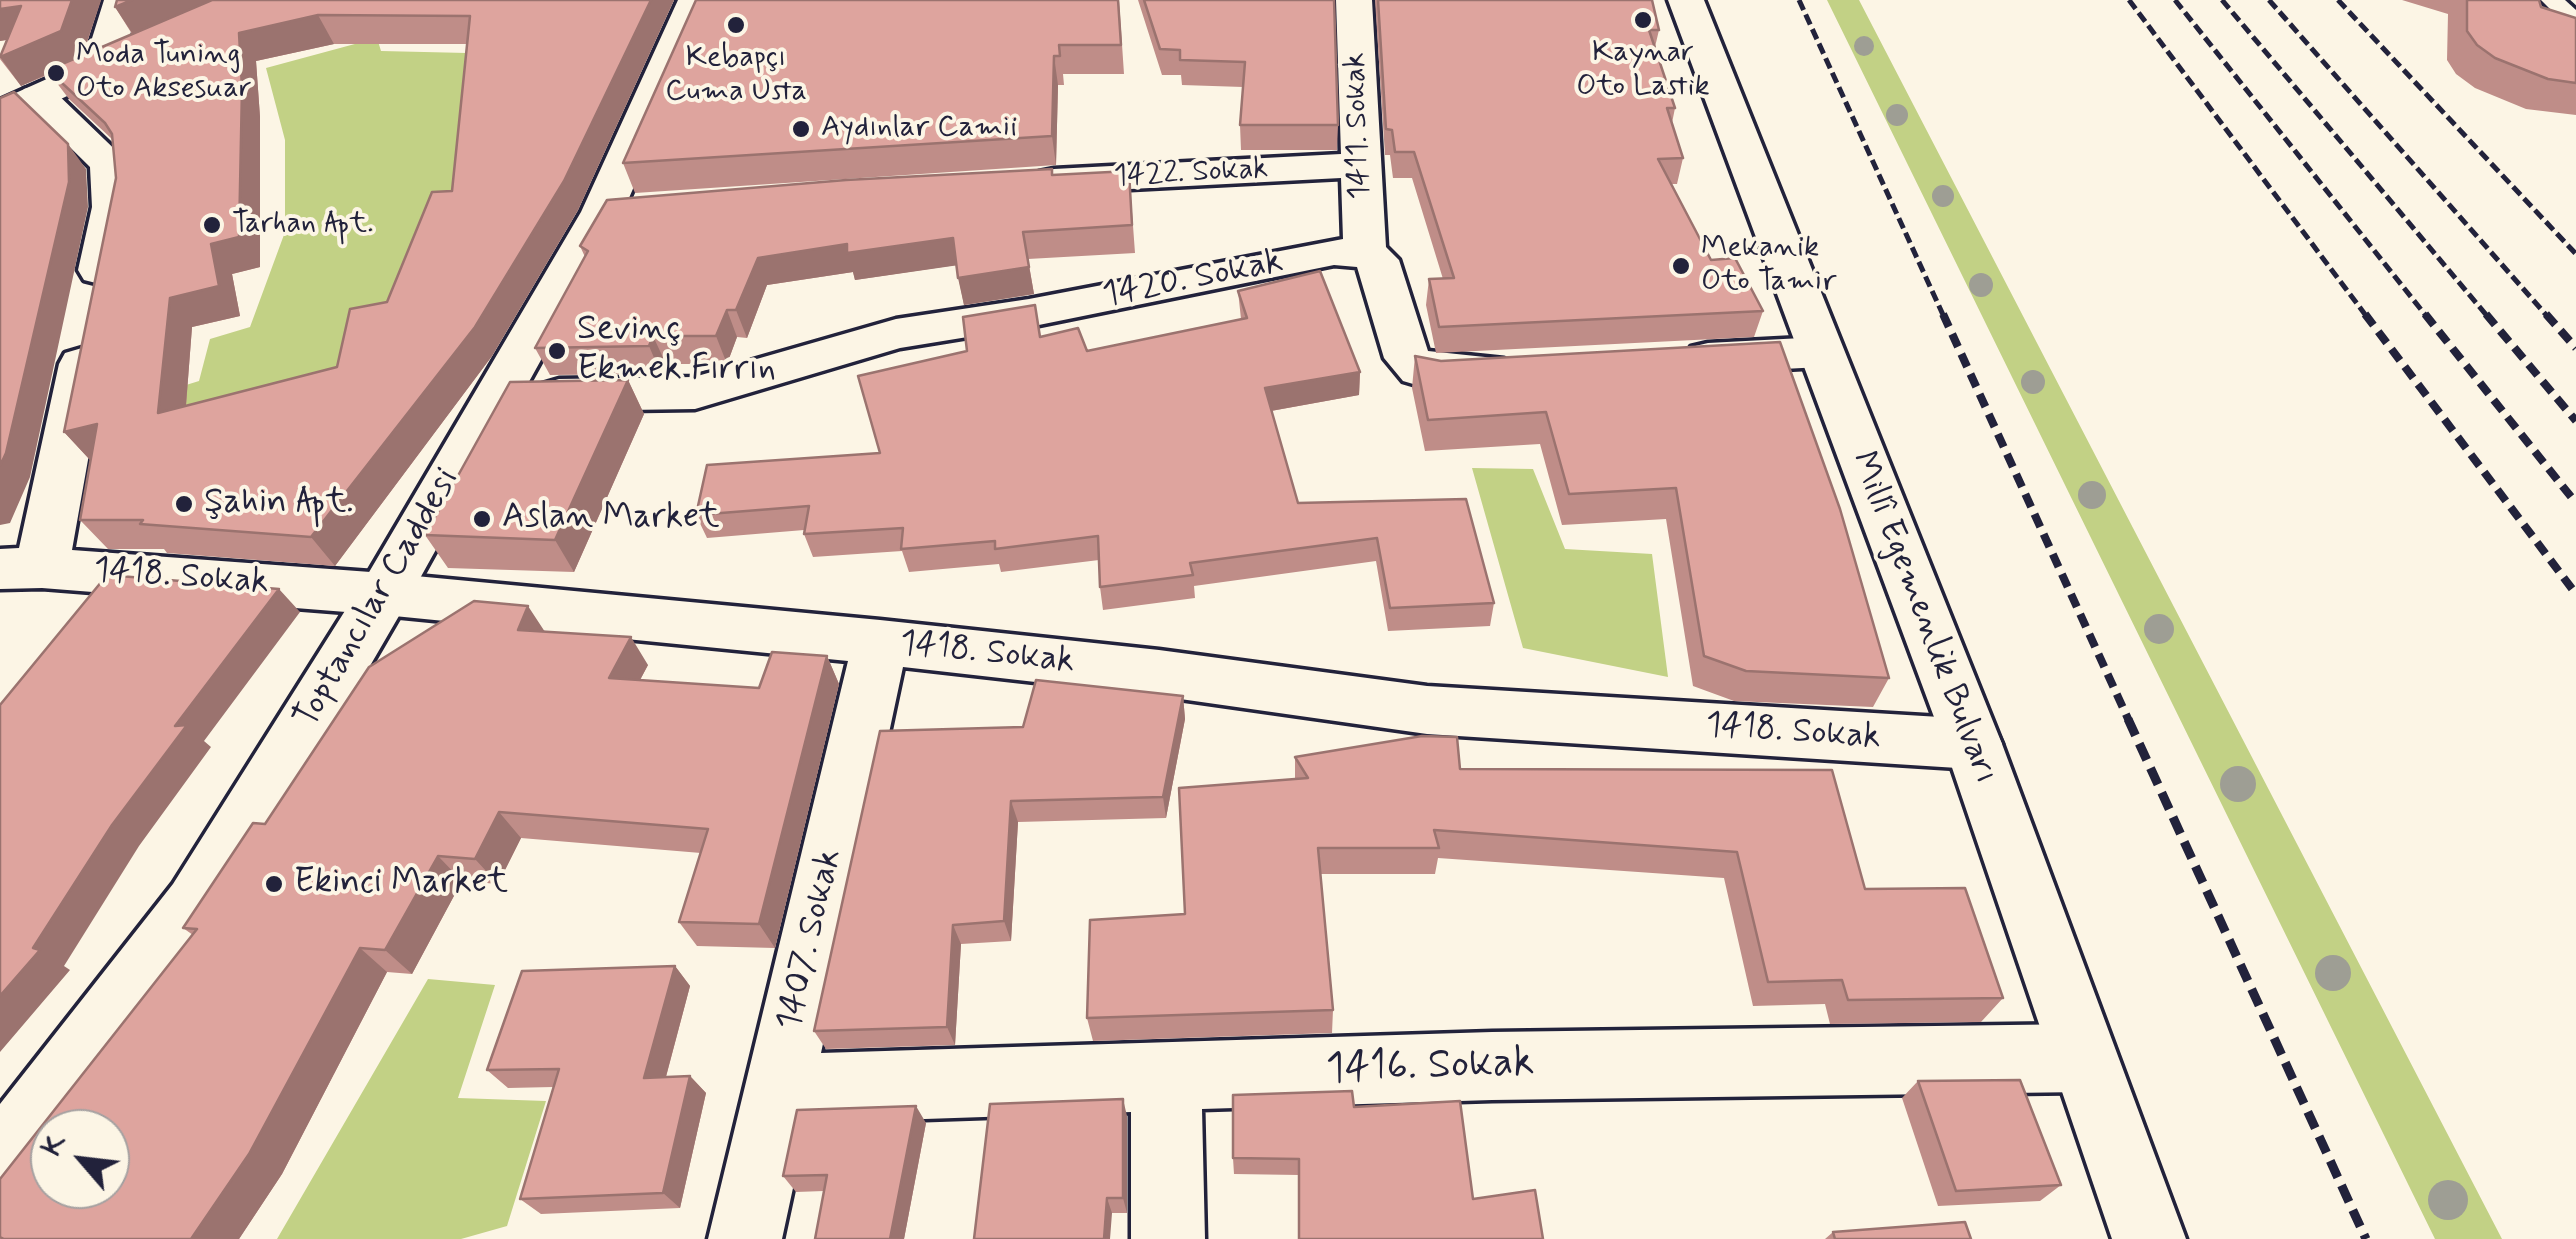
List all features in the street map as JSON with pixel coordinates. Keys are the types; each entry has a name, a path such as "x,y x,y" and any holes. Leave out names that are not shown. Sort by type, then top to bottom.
{"street":[{"path":"102,66 122,0"},
{"path":"19,106 206,18 257,0"},
{"name":"Toptancılar Caddesi","path":"0,1162 196,905 384,594 496,396 621,210 696,0"},
{"name":"1411. Sokak","path":"1354,0 1364,253"},
{"name":"Millî Egemenlik Bulvarı","path":"1686,0 1974,744 2150,1239"},
{"path":"19,106 110,164 112,207 21,568"},
{"name":"1422. Sokak","path":"1010,183 1361,165"},
{"name":"1420. Sokak","path":"496,396 694,393 896,334 1029,314 1334,252 1364,253"},
{"path":"1364,253 1377,260 1407,358 1420,370 1437,373 1535,367"},
{"path":"1668,360 1821,352"},
{"name":"1418. Sokak","path":"21,568 384,594 880,642 1159,673 1426,710 1974,744"},
{"name":"1407. Sokak","path":"745,1239 880,642"},
{"name":"1416. Sokak","path":"777,1090 1492,1066 2083,1058"},
{"path":"1166,1076 1168,1239"}],"lane":[{"path":"2552,0 2576,22"}],"green space":[{"path":"1827,0 1859,0 2502,1239 2435,1239"},
{"path":"377,38 381,51 510,54 490,147 326,446 102,411 199,381 210,339 250,327 285,232 285,140 266,68"},
{"path":"1472,468 1533,469 1565,549 1652,554 1668,677 1523,648"},
{"path":"428,979 495,985 458,1098 546,1101 507,1226 461,1239 277,1239"}],"building":[{"path":"0,0 72,0 61,31 0,57 21,6 0,9"},
{"path":"212,0 651,0 564,181 475,327 311,537 140,524 143,520 80,520 97,424 64,432 116,178 112,134 48,70","holes":["318,15 470,16 452,191 432,192 387,302 350,309 337,367 158,413 170,298 219,286 211,244 239,237 239,33"]},
{"path":"696,0 1118,0 1121,45 1059,45 1060,56 1054,56 1052,136 623,163"},
{"path":"1144,0 1334,0 1338,125 1240,125 1245,62 1180,60 1180,50 1160,49"},
{"path":"1378,0 1652,0 1659,30 1649,30 1675,108 1667,108 1683,158 1658,159 1711,260 1735,258 1763,311 1439,327 1429,279 1454,278 1414,152 1395,152 1392,130 1386,129"},
{"path":"2467,0 2539,0 2541,7 2576,18 2576,83 2548,79 2495,58 2477,45 2467,31"},
{"path":"14,92 68,144 69,182 0,466 0,98"},
{"path":"1052,169 1052,175 1129,171 1132,225 1023,232 1029,267 958,278 953,238 847,253 847,244 758,258 736,310 727,310 716,336 653,336 649,346 535,348 588,251 580,246 607,200 846,180"},
{"path":"1320,271 1360,372 1265,388 1298,503 1466,499 1494,603 1390,608 1377,538 1190,563 1193,575 1100,587 1098,536 995,549 995,541 901,549 903,528 804,534 809,506 696,515 707,465 880,453 858,376 967,351 963,317 1035,305 1040,337 1078,328 1087,351 1247,318 1238,291"},
{"path":"1780,342 1840,509 1889,678 1746,671 1704,656 1676,488 1569,494 1546,412 1428,420 1415,356 1441,361"},
{"path":"628,380 555,540 425,535 510,382"},
{"path":"107,575 279,589 175,726 187,725 112,825 33,948 40,950 0,996 0,705"},
{"path":"474,601 528,606 518,630 631,637 609,678 759,688 772,652 827,656 759,924 679,922 708,829 499,812 475,859 438,856 385,950 360,948 249,1154 191,1239 0,1237 0,1179 30,1141 30,1209 130,1209 130,1109 55,1109 197,929 183,928 253,823 265,824 369,667"},
{"path":"1036,680 1183,696 1163,797 1011,801 1004,921 953,925 947,1027 814,1031 880,731 1023,727"},
{"path":"1422,736 1457,737 1460,769 1832,770 1865,889 1965,888 2003,998 1848,1000 1842,980 1768,982 1737,852 1434,830 1439,848 1318,848 1333,1010 1087,1018 1090,920 1185,914 1179,788 1308,778 1295,757"},
{"path":"675,966 644,1078 690,1076 663,1193 520,1199 559,1069 487,1070 522,971"},
{"path":"2020,1080 2061,1185 1956,1191 1918,1081"},
{"path":"1352,1091 1354,1107 1460,1101 1473,1199 1535,1190 1543,1239 1299,1239 1299,1159 1233,1158 1233,1095"},
{"path":"1123,1099 1123,1198 1107,1198 1104,1239 974,1239 990,1104"},
{"path":"916,1106 890,1239 815,1239 827,1175 783,1176 797,1110"},
{"path":"1965,1222 1971,1239 1835,1239 1833,1232"}],"railway":[{"path":"1799,0 1944,317"},
{"path":"2129,0 2367,317"},
{"path":"2175,0 2427,317"},
{"path":"2222,0 2488,317"},
{"path":"2269,0 2548,317"},
{"path":"2338,0 2576,254"},
{"path":"1943,314 2129,721"},
{"path":"2365,314 2576,594"},
{"path":"2425,314 2576,503"},
{"path":"2486,314 2576,421"},
{"path":"2546,314 2576,348"},
{"path":"2128,719 2366,1239"}],"place":[{"name":"Kaynar Oto Lastik","path":"1643,20"},
{"name":"Kebapçı Cuma Usta","path":"736,25"},
{"name":"Moda Tuning Oto Aksesuar","path":"56,73"},
{"name":"Aydınlar Camii","path":"801,129"},
{"name":"Tarhan Apt.","path":"212,225"},
{"name":"Mekanik Oto Tamir","path":"1681,266"},
{"name":"Sevinç Ekmek Fırrın","path":"557,351"},
{"name":"Şahin Apt.","path":"184,504"},
{"name":"Aslan Market","path":"482,519"},
{"name":"Ekinci Market","path":"274,884"}]}
